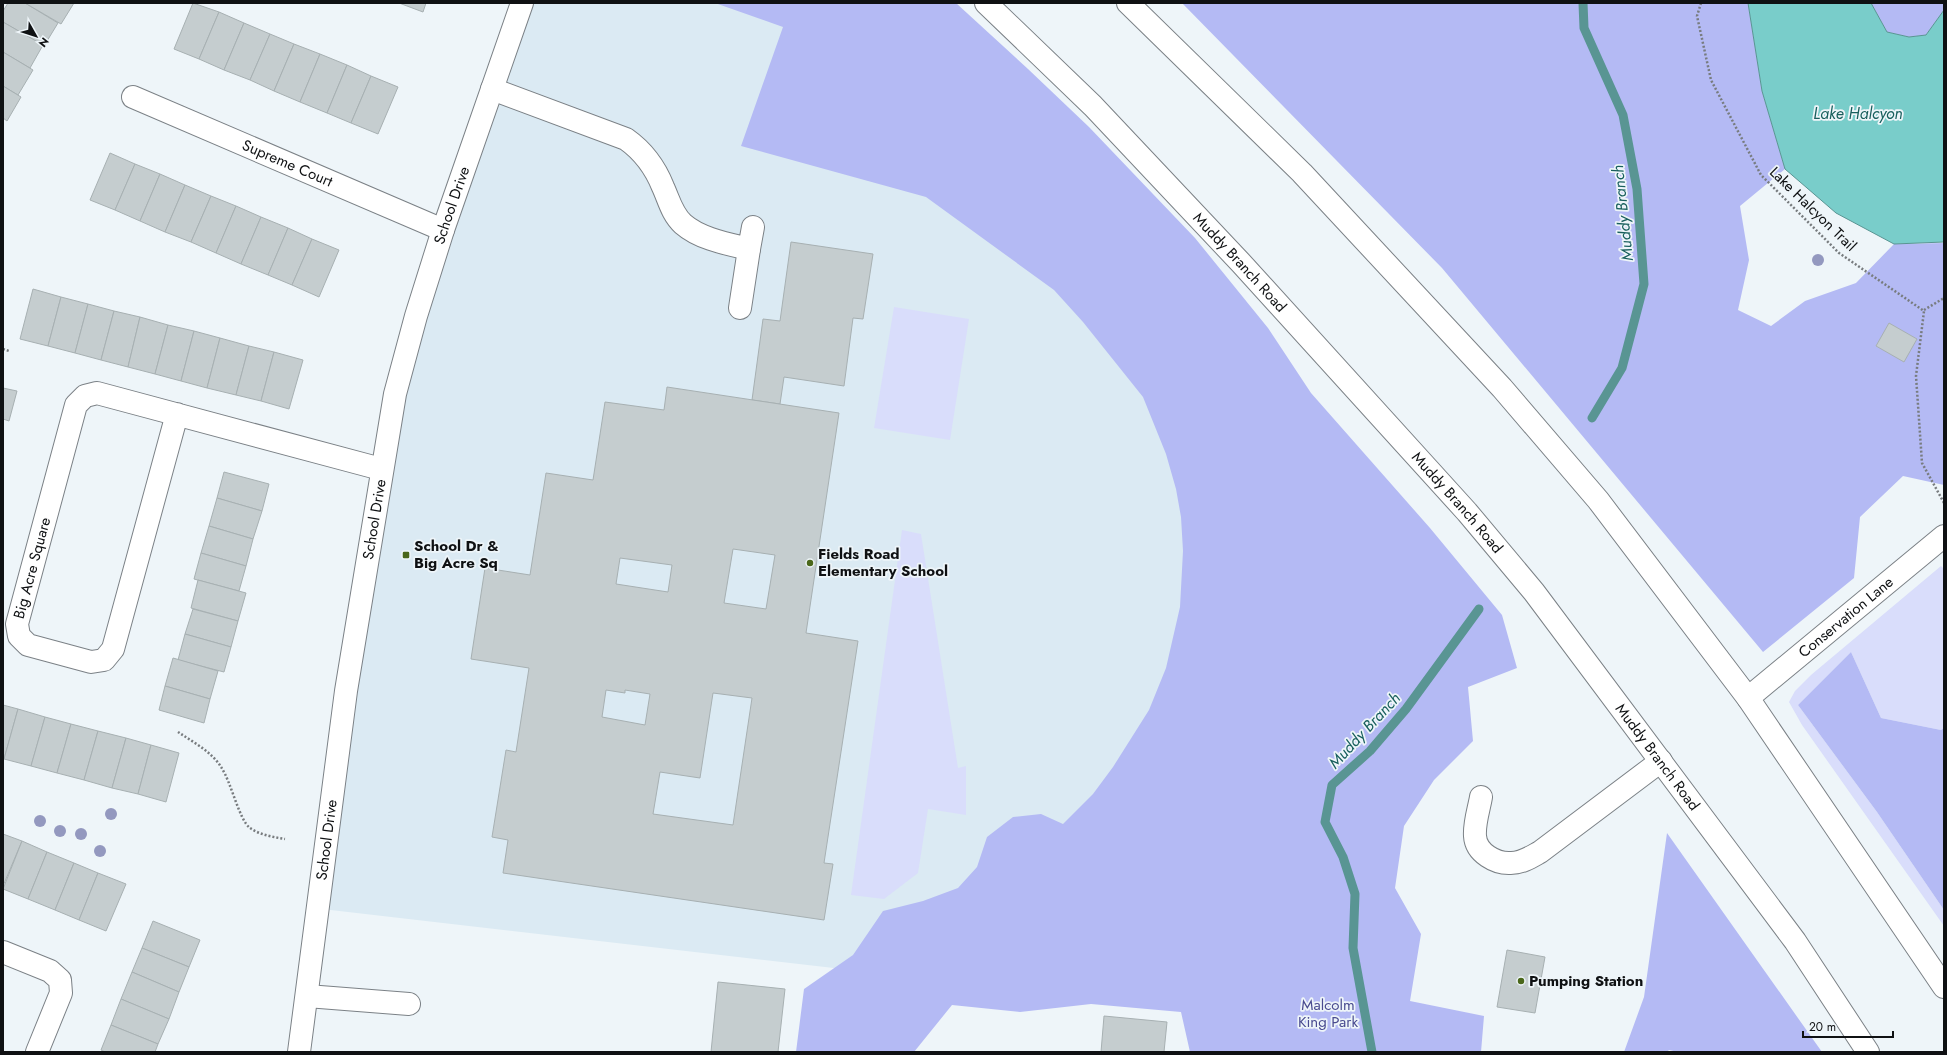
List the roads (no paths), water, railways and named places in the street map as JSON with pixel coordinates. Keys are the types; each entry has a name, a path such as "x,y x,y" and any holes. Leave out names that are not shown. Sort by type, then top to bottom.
{"main road":[{"name":"School Drive","path":"299,1052 346,691 394,394 416,316 443,230 522,3"},
{"name":"Muddy Branch Road","path":"986,3 1103,117 1241,263 1467,512 1534,592 1661,760 1795,941 1868,1052"},
{"path":"1128,3 1302,173 1502,388 1598,500 1748,698 1944,987"},
{"path":"492,89 626,139 639,148 652,166 663,187 673,212 684,225 725,243 749,249"},
{"name":"Supreme Court","path":"133,97 443,230"},
{"path":"740,308 753,227"},
{"name":"Big Acre Square","path":"177,414 113,649 104,660 91,662 28,646 19,636 17,624 76,405 85,396 97,393 177,414 381,469"},
{"name":"Conservation Lane","path":"1748,698 1944,536"},
{"path":"1481,797 1475,836 1477,846 1486,855 1498,861 1511,863 1527,859 1540,852 1661,760"},
{"path":"3,952 50,971 60,980 61,993 37,1052"},
{"path":"307,996 409,1004"}],"water":[{"name":"Lake Halcyon","path":"1748,3 1871,3 1887,32 1909,37 1926,35 1944,10 1944,242 1894,244 1836,213 1785,169 1762,91"}],"waterway":[{"name":"Muddy Branch","path":"1583,3 1584,28 1623,115 1637,189 1644,284 1622,368 1592,418"},
{"name":"Muddy Branch","path":"1372,1052 1353,948 1355,894 1343,857 1325,822 1332,785 1370,751 1406,709 1479,609"}],"place":[{"name":"School Dr & Big Acre Sq","path":"406,555"},
{"name":"Fields Road Elementary School","path":"810,563"},
{"name":"Pumping Station","path":"1521,981"}],"park label":[{"name":"Malcolm King Park","path":"1328,1014"}]}
